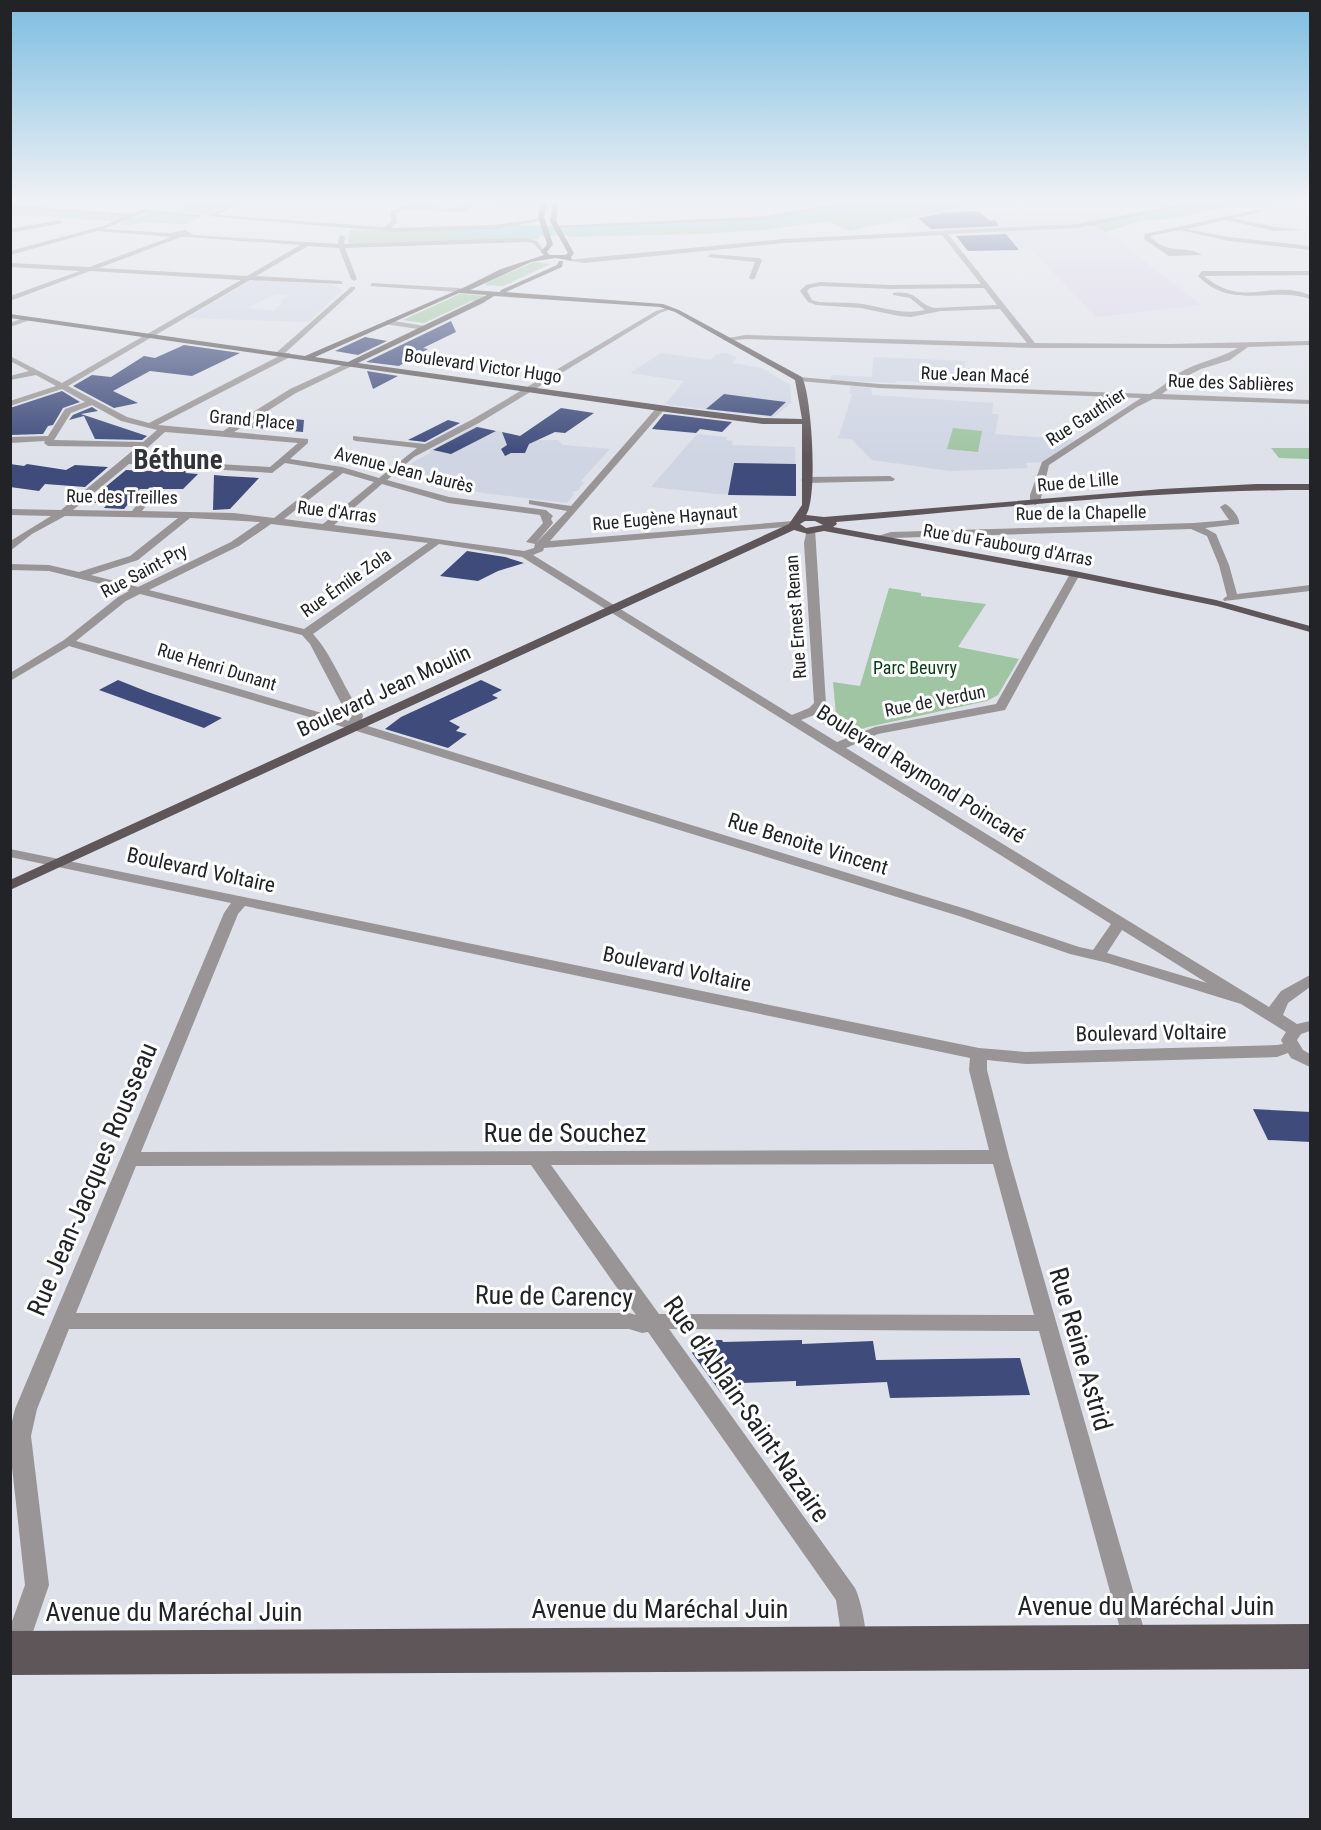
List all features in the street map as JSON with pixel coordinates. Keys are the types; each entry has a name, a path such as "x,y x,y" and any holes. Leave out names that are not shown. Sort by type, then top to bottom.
{"main road":[{"path":"306,358 476,284"},
{"path":"458,291 491,295 519,284"},
{"path":"469,288 655,304 669,308 799,380 802,386 799,420 807,504 796,523"},
{"path":"349,364 481,302 491,295"},
{"name":"Boulevard Victor Hugo","path":"10,316 674,410 763,421 799,420"},
{"name":"Rue de Lille","path":"825,524 848,519 1035,502 1224,488 1311,487"},
{"path":"805,509 825,524"},
{"path":"796,523 825,524"},
{"path":"796,523 808,531"},
{"name":"Boulevard Jean Moulin","path":"10,886 287,760 354,726 775,535 796,523"},
{"name":"Boulevard Jean Moulin","path":"775,535 808,531 825,524"},
{"name":"Rue du Faubourg d'Arras","path":"825,524 876,538 1185,596 1223,601 1311,629"},
{"name":"Avenue du Maréchal Juin","path":"12,1652 1137,1647 1311,1636"},
{"name":"Avenue du Maréchal Juin","path":"1137,1647 1311,1657"}],"street":[{"path":"10,299 51,284"},
{"path":"10,404 61,387 237,284"},
{"path":"346,284 353,288 372,285 458,291"},
{"path":"818,284 808,286 803,291 805,297 818,304 861,306 911,315 934,310 1004,308"},
{"path":"828,284 987,286 1033,346"},
{"path":"1211,284 1217,290 1231,293 1293,292 1311,297"},
{"path":"860,286 864,295 911,295 932,290 928,285"},
{"path":"150,426 284,355 353,288"},
{"path":"911,295 917,297 925,308 934,310"},
{"path":"326,527 411,456 476,421 658,312 669,308"},
{"path":"10,325 29,319"},
{"path":"387,322 425,328"},
{"path":"726,339 746,337 1033,346 1247,346 1311,343"},
{"name":"Rue Gauthier","path":"1035,502 1045,464 1134,405 1166,389 1180,376 1227,357 1247,346"},
{"name":"Grand Place","path":"10,358 124,419 163,429 305,441 272,470 126,461"},
{"path":"225,434 311,381 349,364"},
{"path":"10,378 38,372"},
{"name":"Rue Jean Macé","path":"799,380 879,386 1150,397"},
{"name":"Rue des Sablières","path":"1150,397 1311,402"},
{"path":"34,449 46,449 68,411 92,402"},
{"path":"508,550 511,543 533,543 548,538 661,408"},
{"path":"10,548 18,539 38,525 63,513 163,429"},
{"path":"356,438 427,447"},
{"path":"10,440 144,445"},
{"name":"Avenue Jean Jaurès","path":"286,457 348,463 452,491 574,509"},
{"name":"Avenue Jean Jaurès","path":"286,457 459,502 546,514 549,516 541,522 533,543"},
{"name":"Rue Saint-Pry","path":"12,676 69,642 106,610 139,591 235,544 272,521 342,470"},
{"path":"806,480 890,479"},
{"path":"437,497 448,495 452,491"},
{"path":"135,514 151,493"},
{"name":"Rue de la Chapelle","path":"876,538 891,535 1192,526 1236,522 1225,507"},
{"name":"Rue des Treilles","path":"10,512 234,516"},
{"path":"80,576 134,558 189,514"},
{"name":"Rue d'Arras","path":"234,516 508,550"},
{"name":"Rue Eugène Haynaut","path":"533,543 796,523"},
{"path":"1192,526 1211,534 1224,564 1223,601 1311,588"},
{"name":"Rue Ernest Renan","path":"792,719 813,711 820,704 808,531"},
{"name":"Rue Émile Zola","path":"354,726 357,715 349,706 315,643 306,633 436,542"},
{"path":"525,554 536,550 533,543"},
{"name":"Boulevard Raymond Poincaré","path":"508,550 525,554 1274,1017 1303,1028"},
{"path":"134,558 145,566"},
{"path":"10,567 49,567 306,633"},
{"name":"Rue de Verdun","path":"836,747 875,731 1001,707 1075,574"},
{"name":"Rue Henri Dunant","path":"69,642 354,726"},
{"name":"Rue Benoite Vincent","path":"354,726 964,913 1075,951 1249,1001"},
{"name":"Boulevard Voltaire","path":"10,853 979,1054 1026,1058 1277,1051 1291,1047"},
{"name":"Rue Jean-Jacques Rousseau","path":"12,1652 37,1585 20,1436 26,1409 231,913 242,901"},
{"path":"1097,956 1116,927 1124,923"},
{"path":"1274,1017 1275,1005 1311,980"},
{"path":"1303,1028 1289,1040 1297,1054 1311,1061"},
{"name":"Rue Reine Astrid","path":"979,1054 978,1070 1000,1157 1137,1647"},
{"name":"Rue de Souchez","path":"130,1160 1000,1157"},
{"name":"Rue d'Ablain-Saint-Nazaire","path":"537,1159 847,1596 855,1648"},
{"name":"Rue de Carency","path":"62,1322 1045,1323"}],"shaded area":[{"path":"244,284 332,284 342,290 308,322 187,318","holes":["276,294 289,295 280,301 283,302 274,311 248,308"]},
{"path":"1065,284 1174,284 1201,305 1096,317"},
{"path":"661,353 711,360 715,355 726,353 737,357 733,363 762,368 790,385 791,403 773,418 665,404 684,381 630,373"},
{"path":"873,357 965,361 963,380 945,380 942,383 897,381 896,383 830,380 831,375 872,377"},
{"path":"851,386 871,388 872,395 993,403 992,414 999,414 995,434 1076,440 1042,462 1026,463 1028,468 950,471 872,460 851,439 836,438 839,436 852,394 849,393"},
{"path":"475,426 539,440 558,440 563,445 610,449 581,481 584,483 577,491 572,492 574,494 567,503 482,493 404,473 403,470 413,462 432,452 429,451"},
{"path":"697,434 728,437 726,440 733,441 732,445 795,447 796,496 717,494 651,487"}],"green space":[{"path":"460,294 486,296 478,302 471,301 424,323 403,320"},
{"path":"953,428 982,431 978,452 947,449"},
{"path":"1271,448 1310,448 1310,459 1279,458"},
{"name":"Parc Beuvry","path":"889,588 921,593 921,596 986,604 958,647 1019,659 998,695 987,701 868,727 842,735 819,721 836,715 833,682 860,686"}],"building":[{"path":"451,321 456,332 423,348 428,349 399,366 366,362"},
{"path":"365,337 387,341 358,355 335,351"},
{"path":"184,345 240,353 192,376 150,371 113,391 138,403 114,408 73,386 92,375 111,377 144,356 155,358"},
{"path":"367,371 398,376 373,389"},
{"path":"62,391 80,402 63,408 53,425 48,426 43,434 10,435 10,408"},
{"path":"724,394 786,402 771,416 706,409"},
{"path":"92,407 98,411 81,414 147,436 142,440 95,439 84,416 69,420 73,415"},
{"path":"561,408 594,413 565,433 555,432 529,444 525,453 511,453 505,456 501,449 507,445 502,432 520,436"},
{"path":"664,414 732,422 722,432 700,429 696,433 652,429"},
{"path":"264,416 304,420 303,432 245,427"},
{"path":"448,420 460,423 425,442 408,440"},
{"path":"477,427 496,431 451,454 433,450"},
{"path":"734,463 796,464 796,496 728,495"},
{"path":"10,464 24,466 27,464 66,470 75,465 108,467 85,487 45,484 39,491 10,487"},
{"path":"152,469 188,471 185,473 198,474 183,489 140,489 124,509 104,508 108,503 86,503 126,470 150,471"},
{"path":"214,475 259,478 230,509 213,510"},
{"path":"467,551 505,557 524,563 498,571 478,581 440,576"},
{"path":"118,680 222,718 204,728 99,690"},
{"path":"481,680 502,690 492,695 498,698 449,721 460,727 456,731 467,734 448,748 385,729 401,717"},
{"path":"1253,1109 1311,1112 1311,1142 1268,1140"},
{"path":"702,1340 722,1340 723,1342 802,1340 802,1344 873,1341 876,1360 1020,1358 1030,1395 890,1398 887,1382 796,1386 796,1381 740,1383 721,1393 692,1353"}],"district":[{"name":"Béthune","path":"178,460"}]}
